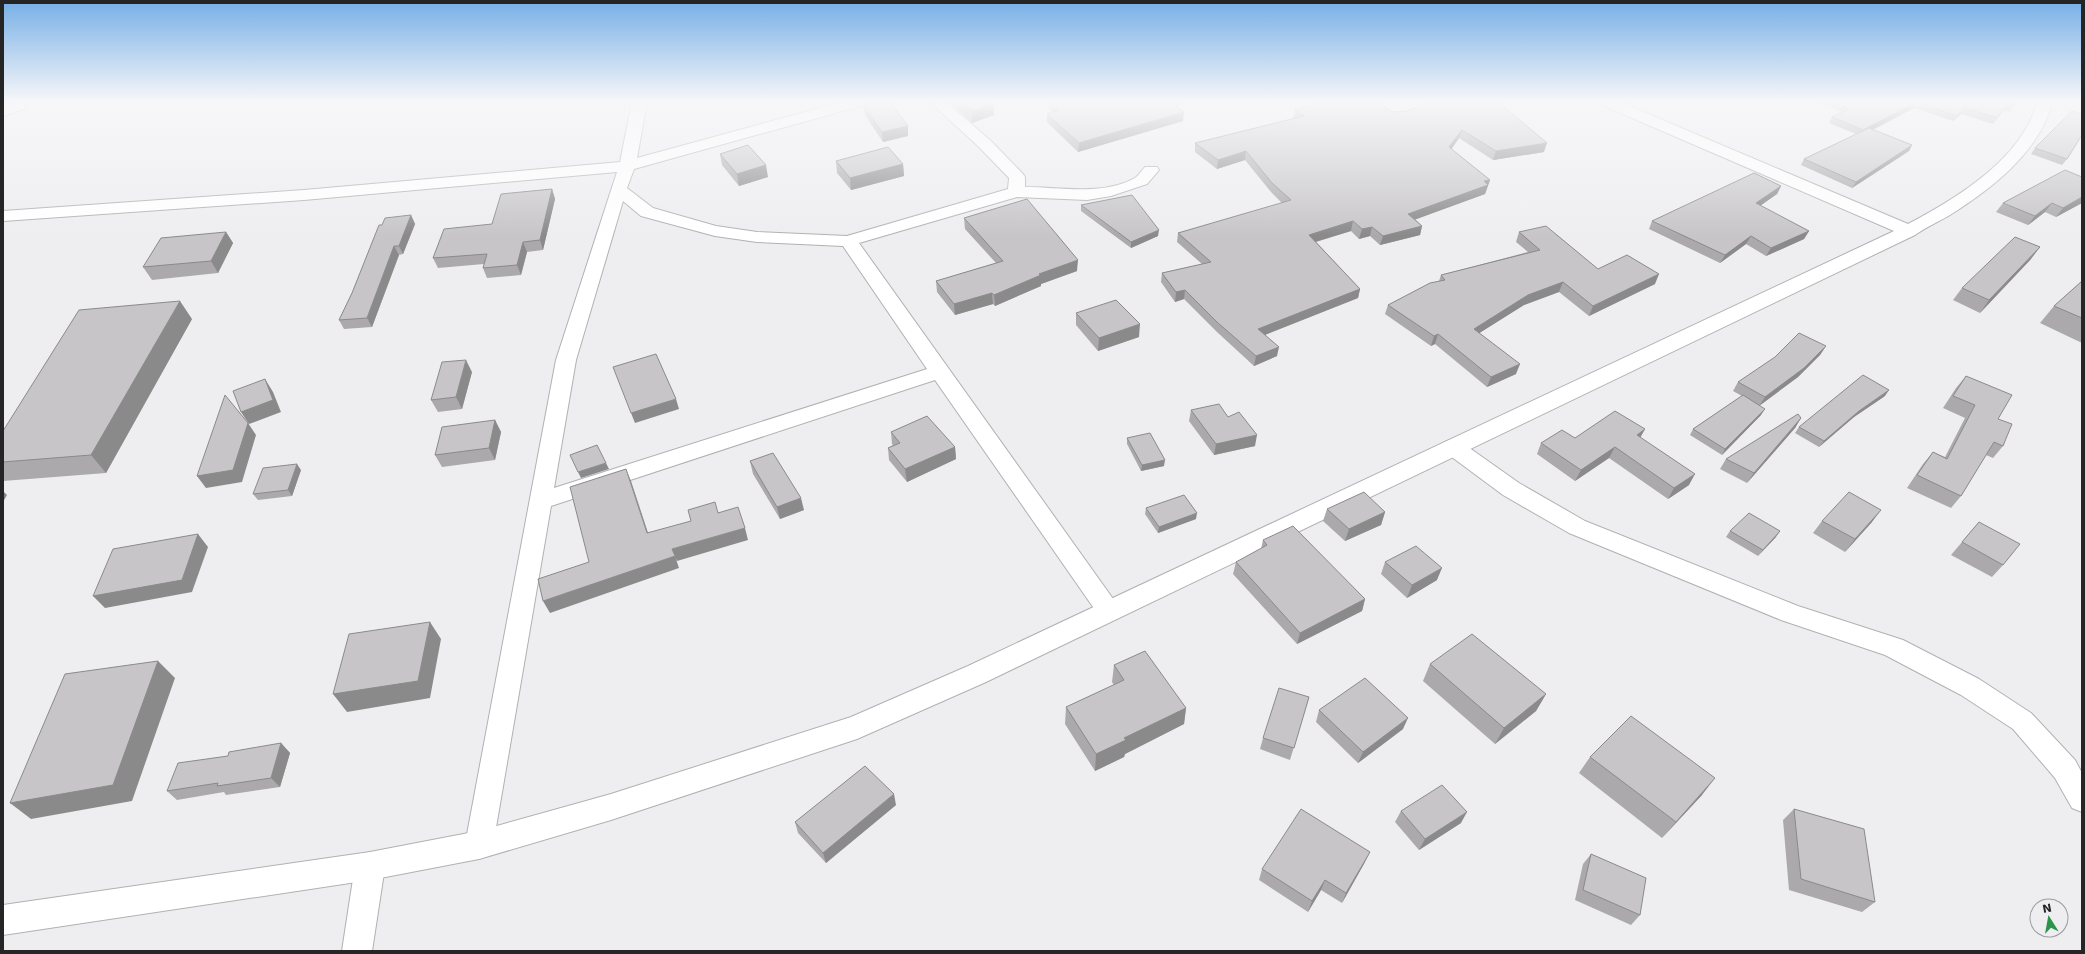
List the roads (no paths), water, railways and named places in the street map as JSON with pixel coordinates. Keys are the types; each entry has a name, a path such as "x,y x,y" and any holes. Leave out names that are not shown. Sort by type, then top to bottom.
{"street":[{"path":"479,845 566,360 618,189 627,166 631,147"},
{"path":"3,216 297,196 627,166 698,147"},
{"path":"987,147 1017,177 1016,192"},
{"path":"1711,147 1909,231"},
{"path":"3,920 370,866 479,845 611,807 857,727 978,674 1109,610 1909,231 1959,202 1988,180 2011,158 2020,147"},
{"path":"618,189 647,212 715,231 757,237 848,241 1016,192 1087,195 1111,191 1141,181 1151,170"},
{"path":"848,241 939,372 1109,610"},
{"path":"541,501 939,372"},
{"path":"1453,447 1511,489 1577,527 1790,613 1894,647 1970,687 2022,721 2066,769 2082,799"},
{"path":"357,951 370,866"}]}
